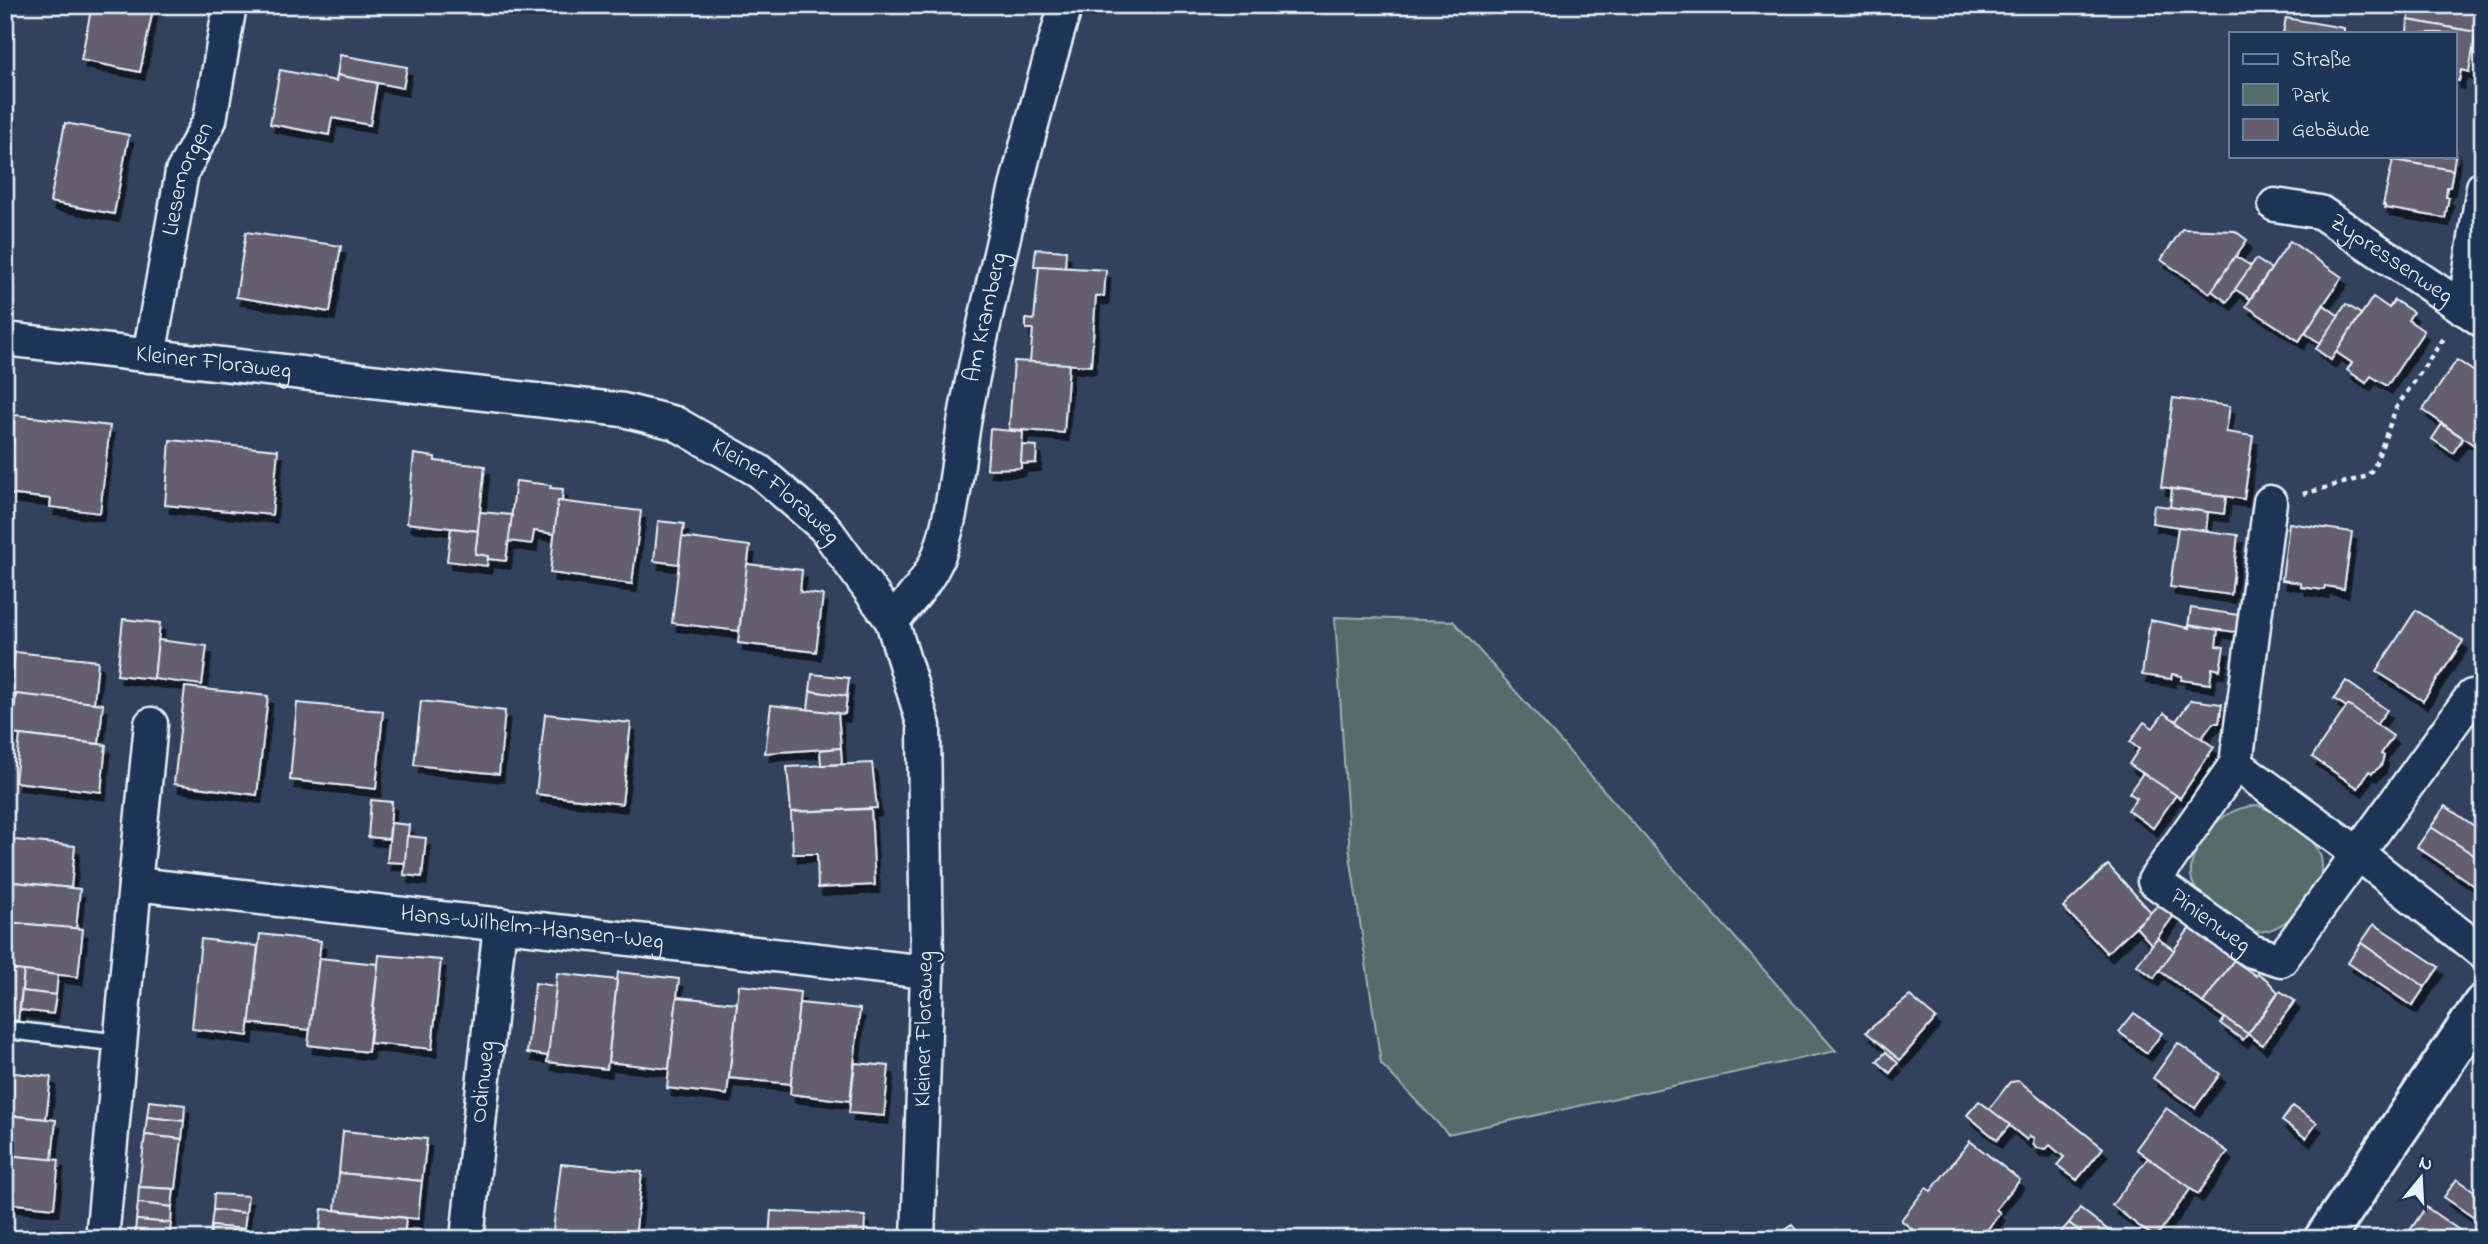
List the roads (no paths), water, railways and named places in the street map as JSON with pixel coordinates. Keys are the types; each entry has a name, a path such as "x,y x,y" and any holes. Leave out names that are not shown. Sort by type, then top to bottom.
{"main road":[{"path":"2324,1239 2483,1004"}],"street":[{"name":"Liesemorgen","path":"149,356 182,172 210,120 230,5"},
{"name":"Am Kramberg","path":"892,621 921,587 931,570 947,523 968,402 1014,193 1066,5"},
{"name":"Zypressenweg","path":"2275,205 2320,212 2473,315 2483,187"},
{"name":"Kleiner Floraweg","path":"5,339 623,410 675,423 759,471 824,527 892,621 924,726 927,972 918,1239"},
{"name":"Pinienweg","path":"2270,502 2236,764 2154,881 2251,951 2281,960 2472,696"},
{"path":"102,1239 151,724"},
{"path":"2236,764 2357,853 2483,953"},
{"name":"Hans-Wilhelm-Hansen-Weg","path":"135,884 927,972"},
{"name":"Odinweg","path":"467,1239 500,924"}],"lane":[{"path":"17,1031 121,1043"}]}
